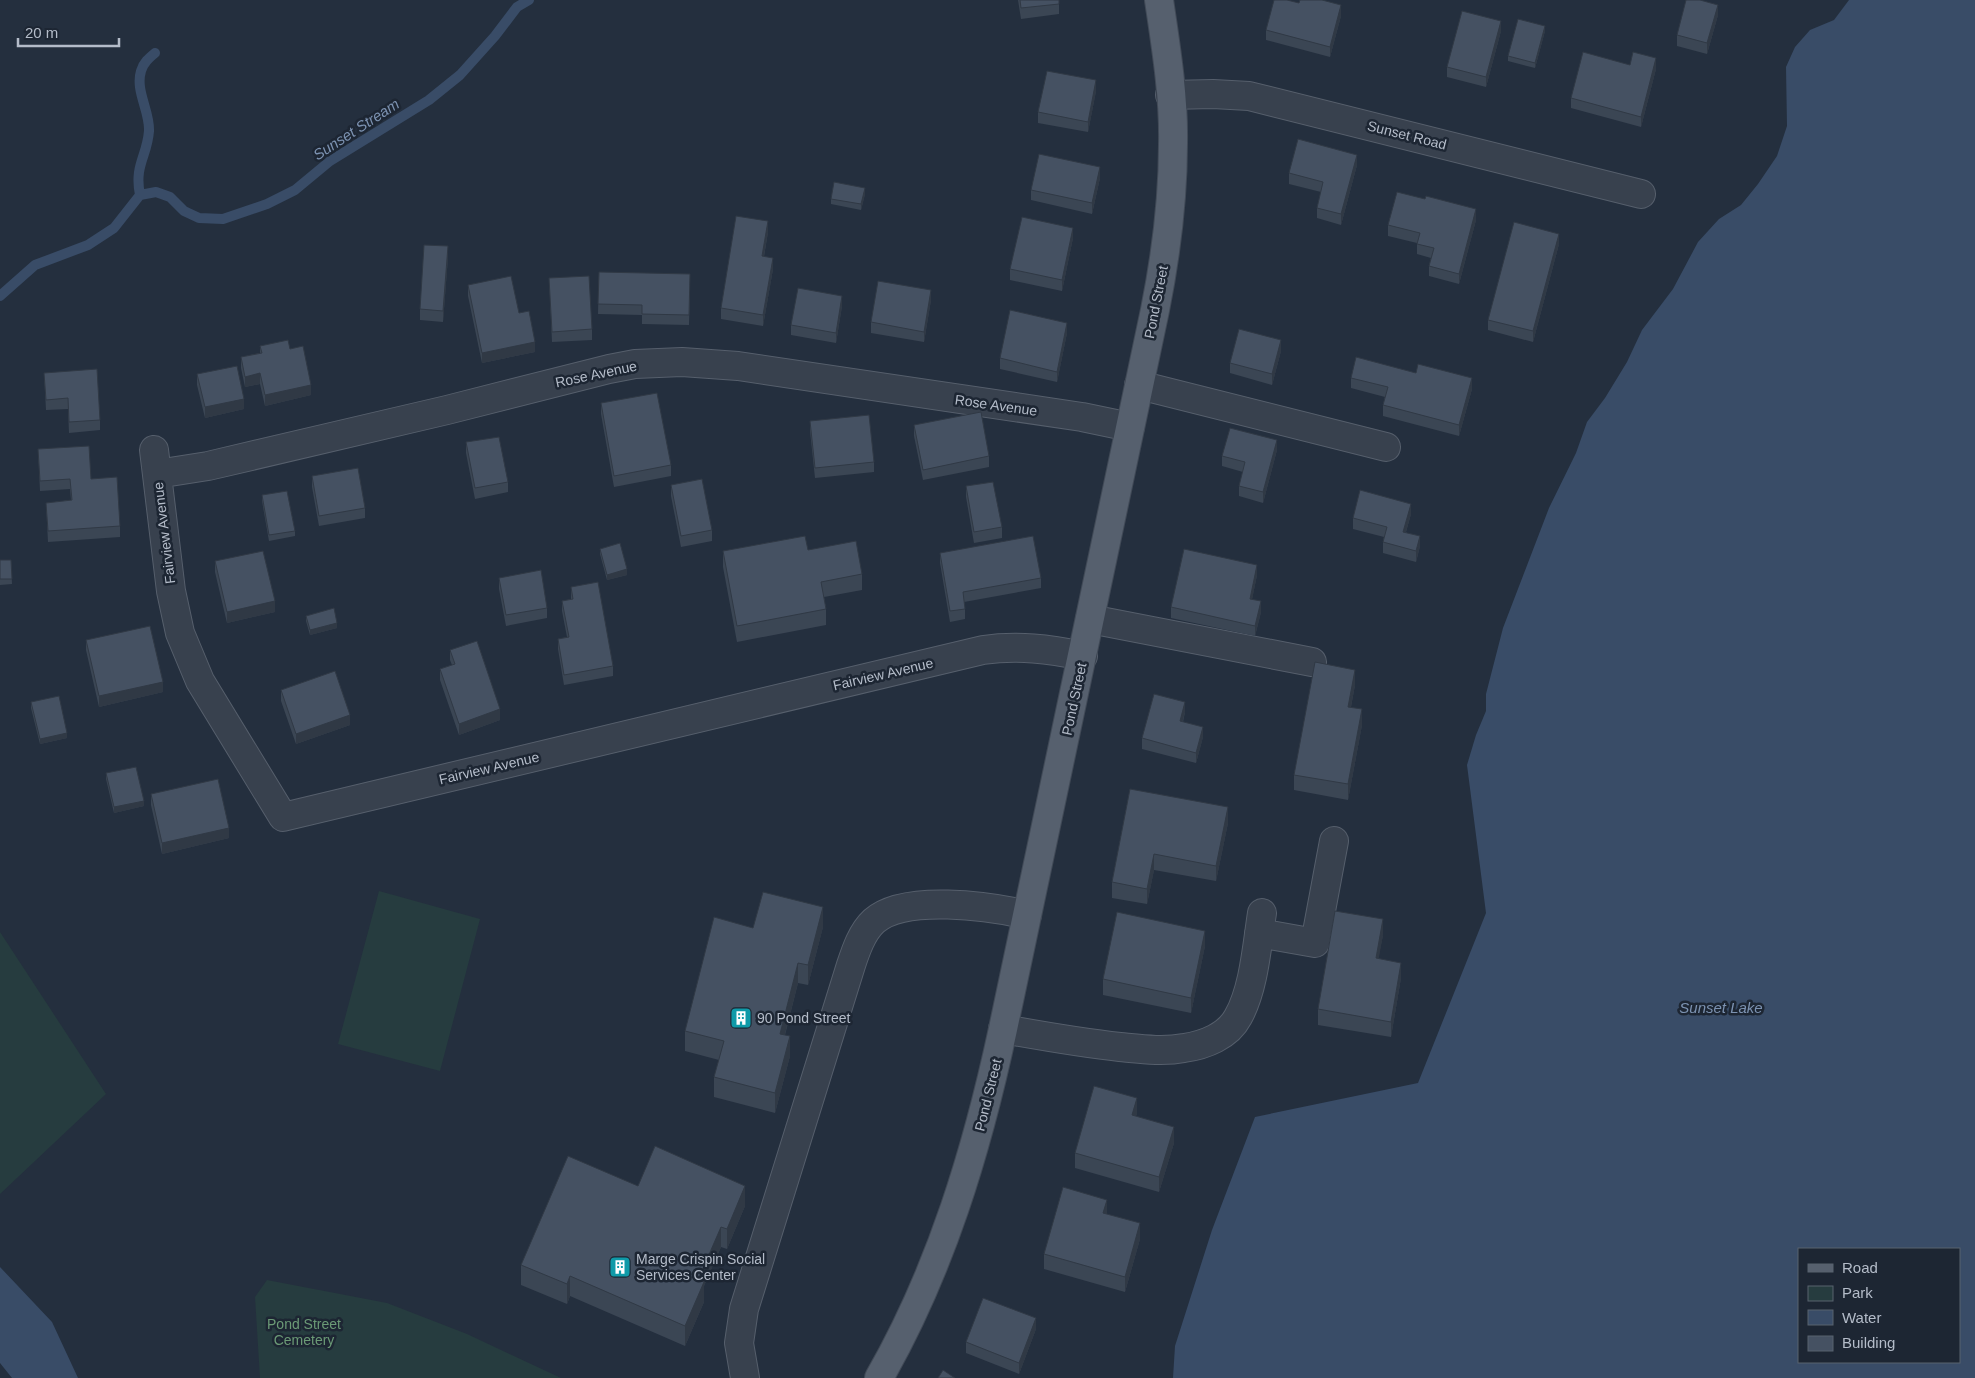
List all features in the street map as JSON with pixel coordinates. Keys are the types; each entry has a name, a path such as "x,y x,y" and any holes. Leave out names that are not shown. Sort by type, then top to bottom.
{"main road":[{"name":"Pond Street","path":"879,1378 905,1328 941,1245 981,1123 1083,656 1158,294 1168,230 1173,142 1170,95 1159,0"}],"street":[{"name":"Sunset Road","path":"1170,95 1213,94 1249,96 1641,194"},
{"name":"Rose Avenue","path":"155,462 208,466 438,413 609,369 682,362 738,366 1082,417 1130,427"},
{"path":"1139,385 1386,447"},
{"name":"Fairview Avenue","path":"155,462 171,591 180,633 200,681 283,818 983,650 1019,646 1083,656"},
{"path":"1090,620 1312,662"},
{"path":"1003,1029 1053,1038 1166,1050 1202,1044 1230,1029 1238,1017 1249,988 1260,923 1314,943 1334,841"},
{"path":"745,1378 739,1342 744,1309 851,965 864,933 873,922 884,914 897,908 910,906 983,906 1027,915"}],"green space":[{"path":"379,891 480,919 440,1071 338,1044"},
{"path":"0,932 106,1094 0,1194"},
{"name":"Pond Street Cemetery","path":"267,1280 387,1303 467,1334 561,1378 260,1378 255,1297"}],"water":[{"name":"Sunset Lake","path":"1849,0 1975,0 1975,1378 1173,1378 1175,1346 1212,1230 1255,1117 1418,1083 1486,913 1467,765 1486,711 1486,694 1503,628 1549,508 1576,453 1587,422 1605,398 1627,362 1642,330 1673,289 1698,242 1719,219 1741,205 1777,156 1787,126 1786,67 1795,47 1810,30 1834,20"},
{"path":"0,1267 52,1322 78,1378 12,1378 0,1363"}],"building":[{"path":"1020,0 1059,0 1059,4 1021,8"},
{"path":"1274,0 1287,0 1299,3 1300,0 1322,0 1341,5 1330,47 1266,30"},
{"path":"1686,0 1700,0 1718,5 1707,43 1677,35"},
{"path":"1462,11 1501,21 1486,77 1447,67"},
{"path":"1518,19 1545,26 1535,63 1508,56"},
{"path":"1583,52 1630,65 1633,52 1656,58 1641,117 1571,98"},
{"path":"1047,71 1096,80 1088,122 1038,112"},
{"path":"1298,139 1357,155 1341,214 1317,208 1323,182 1289,173"},
{"path":"1039,154 1100,167 1092,203 1031,190"},
{"path":"834,182 865,188 861,204 831,199"},
{"path":"1397,192 1425,199 1426,196 1476,209 1459,274 1429,266 1434,248 1417,244 1420,233 1388,225"},
{"path":"736,216 768,221 762,256 773,258 763,315 721,308"},
{"path":"1022,217 1073,228 1062,280 1010,269"},
{"path":"1514,222 1559,234 1533,331 1488,320"},
{"path":"424,245 448,246 443,311 420,309"},
{"path":"599,272 690,274 689,315 642,314 642,305 598,304"},
{"path":"511,276 519,313 529,311 535,342 482,353 468,285"},
{"path":"589,276 592,329 552,332 549,278"},
{"path":"878,281 931,290 924,332 871,322"},
{"path":"798,288 842,296 836,333 791,325"},
{"path":"1010,310 1067,323 1057,372 1000,358"},
{"path":"1239,329 1281,340 1272,374 1230,363"},
{"path":"288,340 290,349 303,346 311,385 265,395 260,373 245,377 241,357 262,353 260,346"},
{"path":"1356,357 1416,373 1418,364 1472,378 1459,425 1383,405 1388,387 1351,378"},
{"path":"237,366 244,399 205,407 197,374"},
{"path":"97,369 100,420 69,422 68,398 46,400 44,373"},
{"path":"657,393 671,465 614,476 601,403"},
{"path":"981,412 989,456 923,470 914,425"},
{"path":"869,415 874,462 815,468 810,421"},
{"path":"1230,428 1277,440 1263,492 1239,486 1245,462 1222,456"},
{"path":"499,437 508,482 475,488 466,442"},
{"path":"89,446 91,479 117,477 120,526 48,531 46,503 72,500 70,479 40,481 38,449"},
{"path":"358,468 365,508 319,516 312,476"},
{"path":"702,479 712,530 681,536 671,485"},
{"path":"993,482 1002,527 974,532 966,486"},
{"path":"1360,490 1411,504 1403,532 1420,536 1416,551 1383,542 1387,527 1353,518"},
{"path":"287,491 295,531 269,535 262,495"},
{"path":"805,536 808,550 856,541 862,574 821,582 826,609 737,626 723,551"},
{"path":"1033,536 1041,578 963,592 965,609 950,611 940,553"},
{"path":"620,543 627,569 607,575 600,549"},
{"path":"1184,549 1257,565 1250,599 1261,601 1255,626 1171,607"},
{"path":"263,551 275,601 227,612 215,561"},
{"path":"0,560 11,560 12,579 0,579"},
{"path":"541,570 547,608 506,615 499,578"},
{"path":"598,582 613,666 564,675 558,639 569,637 562,601 573,599 571,587"},
{"path":"334,608 337,623 310,630 306,616"},
{"path":"150,626 163,682 99,696 86,640"},
{"path":"477,641 500,709 459,724 440,669 455,664 450,650"},
{"path":"1315,662 1355,670 1348,707 1362,709 1348,784 1294,775"},
{"path":"335,671 350,715 296,734 281,690"},
{"path":"1154,694 1185,702 1180,721 1203,727 1196,753 1142,738"},
{"path":"59,696 67,733 40,739 31,702"},
{"path":"136,767 144,801 114,807 106,773"},
{"path":"218,779 229,828 162,843 151,794"},
{"path":"1130,789 1228,807 1216,866 1154,854 1147,889 1112,882"},
{"name":"90 Pond Street","path":"763,892 823,907 808,965 798,963 780,1034 790,1036 775,1093 714,1077 724,1041 685,1031 714,917 753,928"},
{"path":"1335,911 1383,919 1376,958 1401,963 1391,1022 1318,1009"},
{"path":"1117,912 1205,931 1191,998 1103,979"},
{"path":"1094,1086 1137,1098 1132,1115 1174,1127 1159,1177 1075,1153"},
{"name":"Marge Crispin Social Services Center","path":"655,1146 745,1186 727,1229 721,1227 698,1280 704,1282 685,1326 570,1276 567,1284 521,1265 568,1156 638,1186"},
{"path":"1063,1187 1107,1200 1103,1213 1140,1223 1125,1277 1044,1254"},
{"path":"983,1298 1036,1318 1019,1363 966,1342"},
{"path":"943,1370 955,1378 938,1378"}],"waterway":[{"name":"Sunset Stream","path":"0,296 35,265 88,245 114,228 140,195 156,192 170,197 184,211 199,218 223,219 267,204 295,190 330,161 429,100 460,75 495,36 517,7 529,0"},
{"path":"140,195 140,168 149,131 141,94 140,78 143,66 155,53"}],"place":[{"name":"90 Pond Street","path":"741,1018"},
{"name":"Marge Crispin Social Services Center","path":"620,1267"}]}
